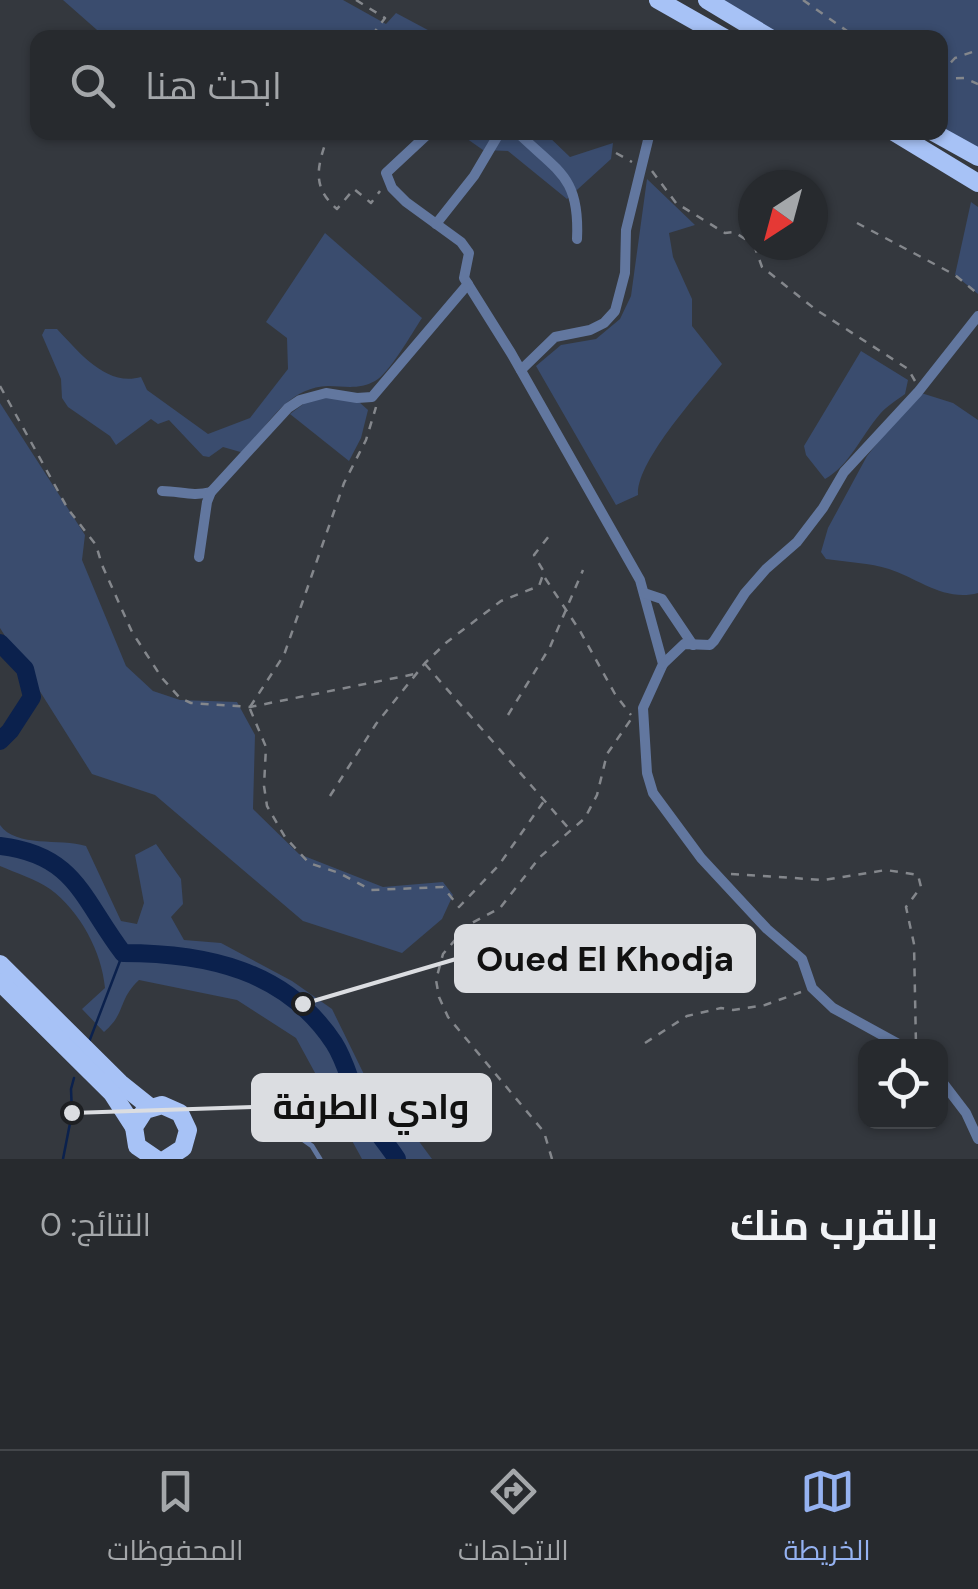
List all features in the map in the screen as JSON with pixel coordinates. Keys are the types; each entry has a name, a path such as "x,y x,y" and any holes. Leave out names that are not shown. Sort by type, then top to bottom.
{"highway":[{"path":"658,0 712,30"},
{"path":"708,0 764,30"},
{"path":"907,140 978,183"},
{"path":"947,140 978,158"},
{"path":"0,964 120,1083 150,1107"},
{"path":"0,982 112,1093 134,1128 137,1146 156,1159"},
{"path":"134,1128 150,1107 169,1106 180,1113 186,1124 186,1142 179,1153 167,1159"},
{"path":"186,1142 198,1159"}],"street":[{"path":"421,140 386,173 388,180 406,202 461,242 469,253 464,278 632,564 663,664"},
{"path":"436,224 495,140"},
{"path":"524,140 568,181 577,199 578,238"},
{"path":"521,370 555,337 590,330 615,311 625,273 626,230 648,140"},
{"path":"199,557 211,492 288,408 300,400 326,393 372,397 468,284"},
{"path":"889,1039 833,1008 812,988 802,958 767,928 680,834 653,793 647,774 643,708 663,664 684,644 710,645 714,641 746,594 824,508 844,472 918,392 978,316"},
{"path":"162,490 183,495 211,492"},
{"path":"644,594 662,600 693,644"},
{"path":"948,1090 978,1139"}],"lane":[{"path":"298,1136 312,1146 320,1159"}],"path":[{"path":"356,0 385,18 376,30"},
{"path":"803,0 846,30"},
{"path":"948,66 955,58 978,50"},
{"path":"948,77 976,83 978,75"},
{"path":"326,140 317,176 322,195 336,209 354,189 371,203 388,180"},
{"path":"616,153 656,173 676,203 724,233 738,234"},
{"path":"857,224 955,275 978,294"},
{"path":"760,260 762,267 815,309 908,369 918,392"},
{"path":"0,386 68,509 96,545 132,632 174,693 191,704 250,707 415,674"},
{"path":"250,707 284,655 344,483 366,440 378,391"},
{"path":"549,536 534,555 615,694 632,716"},
{"path":"508,715 550,647 583,570"},
{"path":"330,796 376,724 415,674 481,615 501,601 536,589 544,576"},
{"path":"425,664 572,832"},
{"path":"250,707 266,747 267,806 285,837 309,863 372,890 443,887 459,907 500,865 544,801"},
{"path":"552,1159 544,1132 448,1017 438,997 436,980 450,944 468,925 500,908 540,857 572,832 592,808 606,754 632,716 643,708"},
{"path":"719,874 824,880 886,870 918,875 921,887 906,908 914,944 916,1039"},
{"path":"645,1043 687,1016 765,1004 812,988"}],"shaded area":[{"path":"63,0 343,0 386,24 396,13 428,30 97,30"},
{"path":"708,0 978,0 978,157 948,137 948,30 758,30"},
{"path":"469,140 552,140 570,157 613,143 611,159 567,199 508,151 483,150"},
{"path":"647,179 695,225 669,233 673,257 692,299 692,326 722,364 658,446 640,481 638,495 616,505 536,366 561,345 596,339 620,319 631,296"},
{"path":"971,202 978,207 978,294 955,275"},
{"path":"325,233 422,318 393,362 375,381 357,387 328,386 301,393 280,409 244,453 223,447 209,457 203,456 169,420 158,424 151,419 116,445 62,398 61,379 42,335 45,329 57,329 105,372 128,379 141,377 147,390 208,434 250,418 288,369 287,338 266,322"},
{"path":"861,351 908,380 905,394 880,414 848,458 825,479 806,455 804,446"},
{"path":"918,392 953,403 978,420 978,593 943,592 889,569 826,559 821,552 828,528 867,456"},
{"path":"327,396 359,402 368,410 361,438 349,461 290,414 306,402"},
{"path":"0,403 85,535 82,560 126,666 153,691 180,700 237,702 255,735 253,809 299,854 383,887 443,882 453,895 442,919 402,953 303,921 155,795 92,774 0,628"},
{"path":"0,825 27,840 86,846 121,921 137,924 144,903 135,855 156,844 181,879 183,904 171,917 184,940 221,943 292,981 332,1009 382,1111 415,1136 432,1159 362,1159 296,1038 237,1000 139,980 104,1032 82,1009 105,988 88,933 50,889 0,866"}],"waterway":[{"path":"0,643 25,669 32,697 0,741"},
{"path":"0,846 46,859 62,870 123,953 214,962 268,982 292,998 315,1018 334,1043 362,1108 397,1159"},
{"path":"89,1042 123,953"},
{"path":"63,1159 74,1078"}],"place":[{"name":"Oued El Khodja","path":"303,1004"},
{"name":"وادي الطرفة","path":"72,1113"}]}
